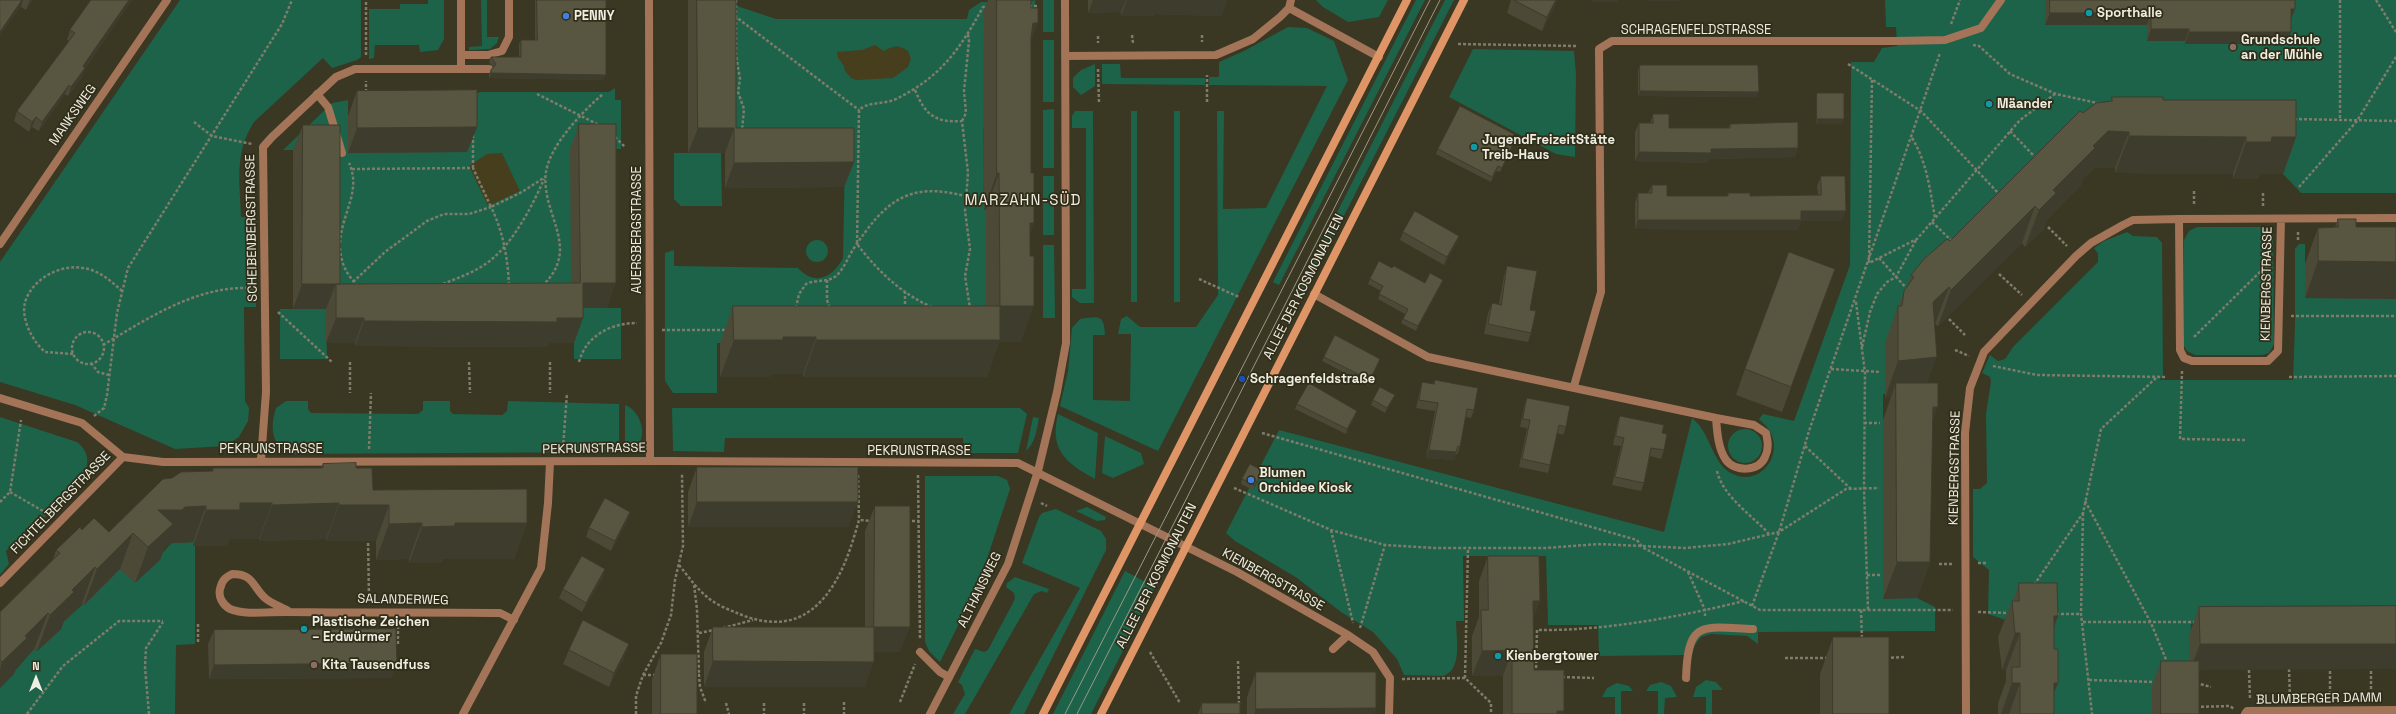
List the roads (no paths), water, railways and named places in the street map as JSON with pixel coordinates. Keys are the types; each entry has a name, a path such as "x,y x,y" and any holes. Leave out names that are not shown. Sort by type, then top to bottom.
{"main road":[{"path":"1043,714 1407,0"},
{"name":"ALLEE DER KOSMONAUTEN","path":"1101,714 1464,0"}],"street":[{"name":"MANKSWEG","path":"0,244 167,0"},
{"path":"461,0 461,69"},
{"path":"461,55 488,55 502,51 509,37 509,0"},
{"name":"AUERSBERGSTRASSE","path":"648,0 650,461"},
{"path":"1038,471 1057,392 1066,343 1065,0"},
{"name":"SCHRAGENFELDSTRASSE","path":"1574,386 1601,292 1599,49 1612,41 1945,40 1981,28 2001,0"},
{"path":"1065,56 1216,55 1253,39 1290,4 1379,57"},
{"name":"SCHEIBENBERGSTRASSE","path":"261,460 266,392 263,147 336,77 355,69 489,69"},
{"path":"317,94 328,107 342,153"},
{"name":"KIENBERGSTRASSE","path":"1966,714 1965,433 1970,388 1984,352 2076,256 2091,243 2133,220 2396,218"},
{"name":"KIENBERGSTRASSE","path":"2179,219 2180,350 2184,358 2192,361 2268,362 2278,351 2281,219"},
{"path":"1314,294 1428,357 1458,365 1574,386 1716,418 1754,425 1766,433 1768,446 1765,459 1754,468 1739,468 1726,461 1721,447 1716,418"},
{"path":"0,398 82,423 123,457"},
{"name":"PEKRUNSTRASSE","path":"123,457 163,462 261,460 1018,463 1038,471 1186,547"},
{"name":"FICHTELBERGSTRASSE","path":"0,583 123,457"},
{"path":"463,714 541,568 549,496 550,462"},
{"name":"ALTHANSWEG","path":"930,714 1008,564 1038,471"},
{"name":"KIENBERGSTRASSE","path":"1186,547 1261,585 1348,635 1372,652 1390,678 1389,714"},
{"name":"SALANDERWEG","path":"290,612 265,598 252,581 242,574 232,574 221,583 219,593 222,602 230,609 242,611 290,612 500,613 514,620"},
{"path":"1686,678 1688,648 1696,634 1705,628 1715,627 1753,629"},
{"path":"1333,649 1348,635"},
{"path":"920,652 940,672 949,677"},
{"name":"BLUMBERGER DAMM","path":"2247,713 2330,710 2396,710"}],"tram line":[{"path":"1065,714 1430,0"},
{"path":"1077,714 1440,0"}],"place":[{"name":"Sporthalle","path":"2089,13"},
{"name":"PENNY","path":"566,16"},
{"name":"Grundschule an der Mühle","path":"2233,47"},
{"name":"Mäander","path":"1989,104"},
{"name":"JugendFreizeitStätte Treib-Haus","path":"1474,147"},
{"name":"Schragenfeldstraße","path":"1242,379"},
{"name":"Blumen Orchidee Kiosk","path":"1251,480"},
{"name":"Plastische Zeichen – Erdwürmer","path":"304,629"},
{"name":"Kienbergtower","path":"1498,656"},
{"name":"Kita Tausendfuss","path":"314,665"}],"district":[{"name":"MARZAHN-SÜD","path":"1023,201"}]}
